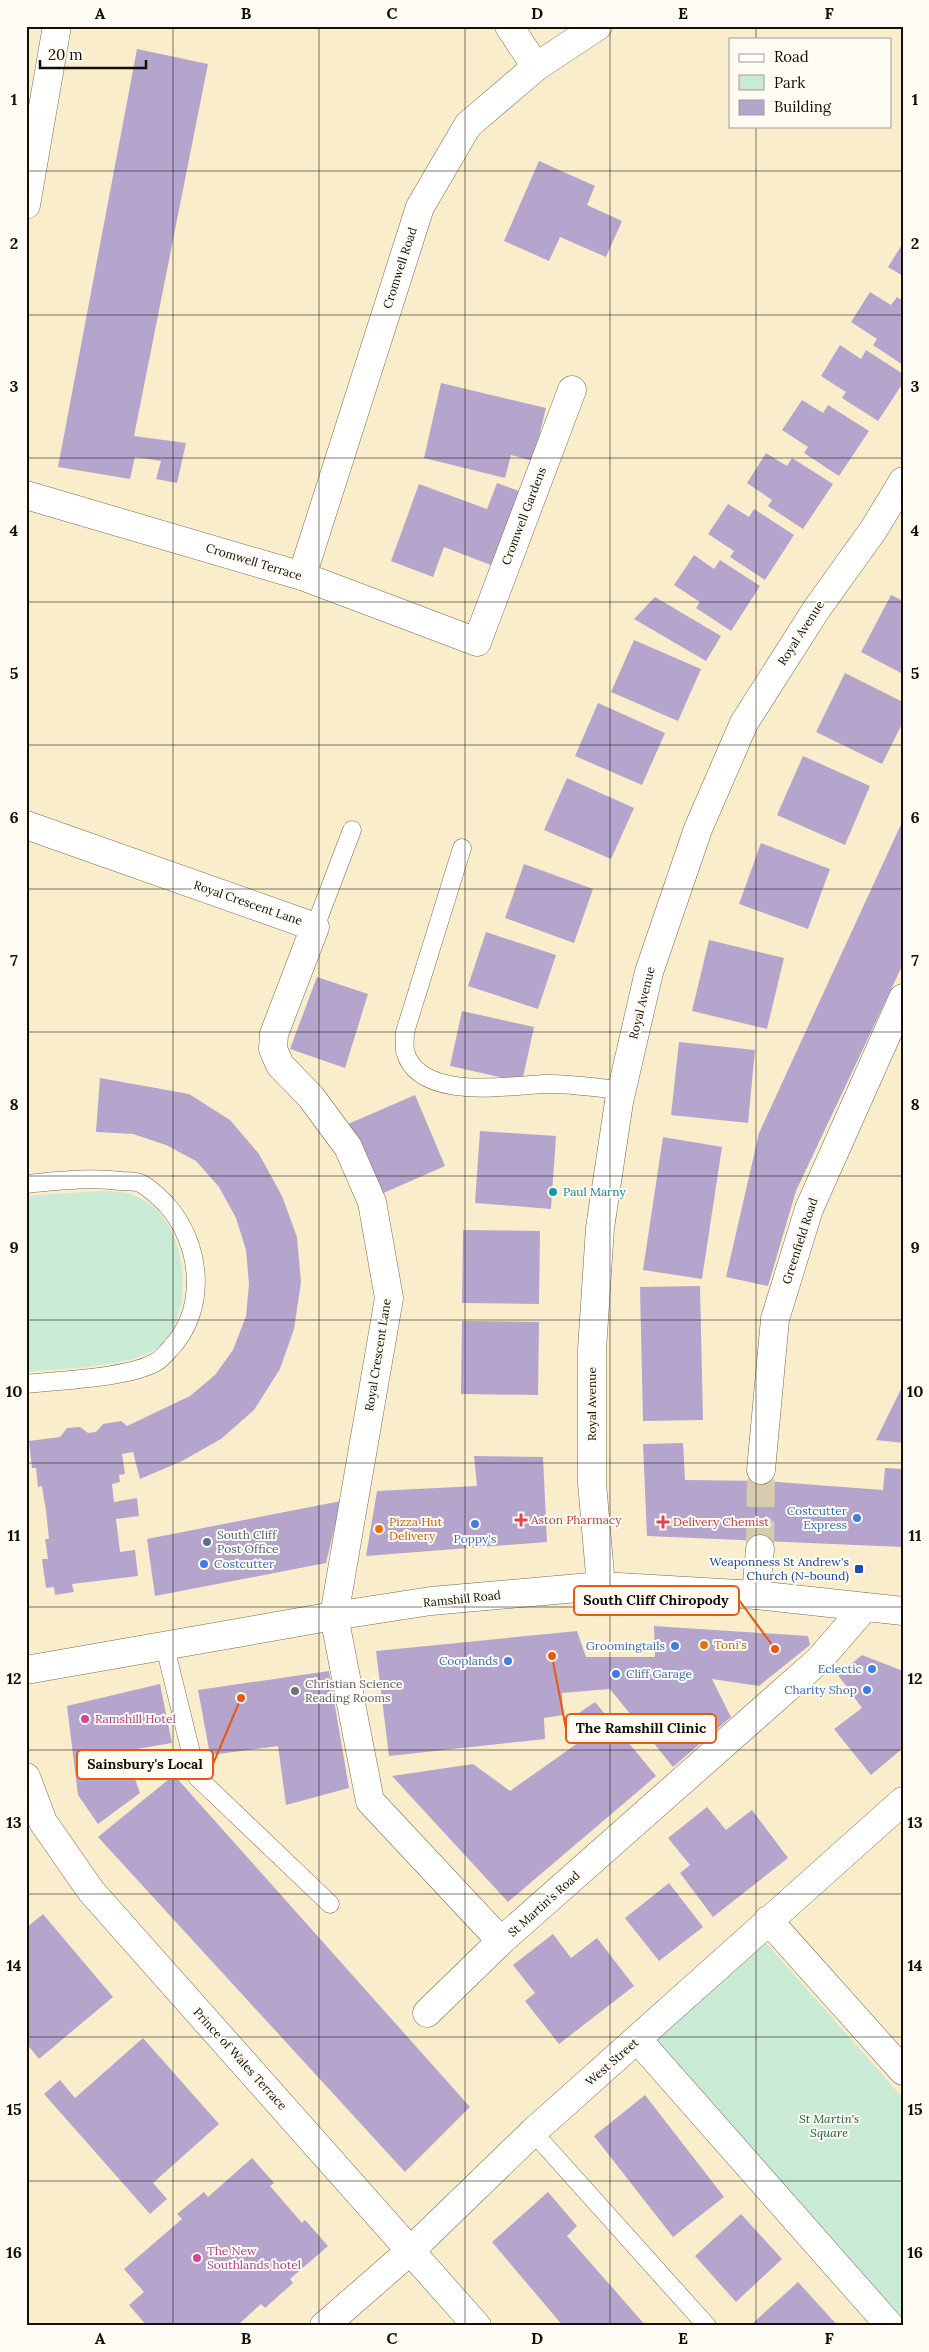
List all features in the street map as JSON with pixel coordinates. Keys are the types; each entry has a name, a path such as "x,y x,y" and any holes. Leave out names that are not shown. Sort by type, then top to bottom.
{"main road":[{"path":"26,206 57,26"},
{"path":"509,26 536,67"},
{"name":"Cromwell Road","path":"302,576 420,207 468,125 536,67 598,26"},
{"name":"Cromwell Gardens","path":"477,642 572,390"},
{"name":"Royal Avenue","path":"601,1586 592,1482 592,1350 600,1228 621,1090 652,963 698,829 744,723 816,610 874,528 903,481"},
{"name":"Cromwell Terrace","path":"26,494 302,576 477,642"},
{"name":"Royal Crescent Lane","path":"26,825 315,927 274,1034 273,1048 280,1065 311,1097 348,1147 372,1202 389,1298 334,1616"},
{"name":"Greenfield Road","path":"761,1470 775,1319 809,1209 903,998"},
{"path":"756,1595 760,1548"},
{"name":"Ramshill Road","path":"26,1670 334,1616 431,1601 601,1586 756,1595 903,1611"},
{"name":"St Martin's Road","path":"334,1616 370,1801 501,1941 819,1660 865,1607"},
{"name":"Prince of Wales Terrace","path":"26,1777 43,1822 91,1891 477,2326"},
{"name":"West Street","path":"324,2326 410,2251 533,2132 903,1801"},
{"path":"768,1920 903,2071"},
{"path":"427,2013 501,1941"},
{"path":"638,2040 890,2326"}],"lane":[{"path":"315,927 352,830"},
{"path":"462,848 405,1032 405,1051 413,1066 433,1080 456,1086 484,1088 545,1084 621,1090"},
{"path":"26,1184 97,1178 139,1183 159,1196 173,1212 186,1233 195,1263 196,1294 192,1315 183,1332 158,1361 138,1371 26,1384"},
{"path":"164,1647 197,1777 330,1904"},
{"path":"533,2132 707,2326"}],"green space":[{"path":"112,1191 136,1196 147,1202 161,1215 171,1232 179,1252 182,1295 178,1316 170,1334 157,1348 145,1355 130,1360 94,1366 26,1372 26,1196"},
{"name":"St Martin's Square","path":"766,1943 903,2098 903,2322 655,2041"}],"building":[{"path":"137,49 208,64 134,436 186,443 177,483 156,479 161,461 135,457 130,479 58,467"},
{"path":"539,161 595,186 587,205 622,221 606,257 560,237 549,261 504,241"},
{"path":"903,243 903,276 888,267"},
{"path":"870,292 891,305 897,297 903,301 903,365 873,345 877,339 851,322"},
{"path":"840,345 861,359 866,350 903,374 903,383 878,421 842,398 846,392 821,376"},
{"path":"441,383 546,408 533,461 511,455 505,478 424,458"},
{"path":"802,400 823,413 828,405 869,431 839,476 804,453 808,447 782,430"},
{"path":"766,453 787,466 792,458 833,484 803,529 768,506 772,500 747,483"},
{"path":"497,483 524,493 496,567 444,547 433,577 391,561 419,484 487,509"},
{"path":"728,504 749,517 754,509 794,535 765,580 730,557 734,551 708,534"},
{"path":"694,555 714,569 720,560 760,586 731,631 696,608 700,602 674,585"},
{"path":"891,595 903,601 903,674 861,652"},
{"path":"655,597 721,636 706,661 634,619"},
{"path":"634,640 701,669 678,721 611,692"},
{"path":"845,673 903,702 903,722 882,764 816,732"},
{"path":"598,703 665,733 642,785 575,756"},
{"path":"803,756 870,786 845,845 777,815"},
{"path":"567,778 634,808 611,859 544,830"},
{"path":"903,820 903,964 796,1191 768,1286 726,1277 759,1133"},
{"path":"761,843 830,869 808,929 739,904"},
{"path":"524,864 593,889 574,943 505,918"},
{"path":"486,932 556,955 538,1009 468,986"},
{"path":"709,940 784,958 767,1029 692,1011"},
{"path":"317,977 368,994 345,1068 290,1049"},
{"path":"462,1011 534,1027 522,1082 450,1066"},
{"path":"679,1042 755,1050 748,1123 671,1115"},
{"path":"100,1078 189,1094 230,1120 259,1154 282,1196 297,1237 301,1282 294,1329 280,1369 254,1410 221,1439 182,1461 140,1479 133,1452 122,1454 125,1474 119,1475 120,1482 112,1484 114,1502 137,1498 139,1516 116,1519 120,1552 135,1550 138,1576 72,1584 74,1592 55,1595 54,1587 46,1588 42,1559 48,1559 45,1539 49,1539 46,1511 42,1486 38,1487 36,1468 32,1468 29,1441 60,1437 67,1428 80,1427 88,1433 96,1432 103,1424 121,1421 127,1426 190,1396 215,1375 233,1350 246,1316 249,1284 246,1250 236,1218 219,1187 196,1161 166,1145 133,1134 96,1132"},
{"path":"415,1095 445,1166 379,1195 348,1124"},
{"path":"480,1131 556,1136 551,1209 475,1203"},
{"path":"663,1137 722,1147 702,1279 643,1270"},
{"path":"463,1230 540,1231 539,1304 462,1303"},
{"path":"700,1286 703,1420 643,1421 640,1287"},
{"path":"462,1321 539,1322 538,1395 461,1394"},
{"path":"903,1385 903,1443 876,1440"},
{"path":"683,1443 685,1480 764,1481 883,1490 885,1468 903,1469 903,1547 647,1536 643,1444"},
{"path":"474,1456 543,1457 547,1542 366,1556 377,1491 477,1486"},
{"path":"341,1501 326,1563 155,1596 147,1539"},
{"path":"654,1626 808,1636 810,1645 759,1686 712,1679 731,1717 673,1767 610,1689 562,1693 563,1715 544,1718 545,1739 389,1756 376,1651 577,1631 586,1657 655,1657"},
{"path":"862,1655 903,1671 903,1748 871,1775 834,1729 862,1708 838,1675"},
{"path":"329,1671 349,1788 286,1805 278,1746 210,1755 198,1690"},
{"path":"160,1684 172,1743 125,1751 140,1793 98,1824 78,1795 67,1706"},
{"path":"595,1702 656,1776 508,1902 392,1776 473,1764 510,1791 578,1743 567,1721"},
{"path":"174,1775 470,2107 405,2172 98,1837"},
{"path":"707,1807 726,1830 752,1810 788,1858 713,1917 680,1873 690,1865 668,1838"},
{"path":"669,1883 703,1927 659,1961 625,1918"},
{"path":"43,1914 113,1997 39,2059 26,2043 26,1928"},
{"path":"553,1934 571,1958 597,1938 634,1986 559,2044 525,2001 535,1993 513,1965"},
{"path":"143,2038 219,2124 153,2183 167,2199 150,2214 44,2094 60,2080 75,2098"},
{"path":"645,2095 724,2197 673,2237 594,2136"},
{"path":"252,2158 274,2183 270,2186 302,2223 305,2220 328,2246 290,2279 293,2283 265,2308 261,2304 240,2323 242,2326 147,2326 129,2305 144,2292 124,2269 182,2219 177,2214 204,2192 208,2197"},
{"path":"548,2192 577,2226 567,2236 646,2326 563,2326 492,2242"},
{"path":"741,2214 782,2259 736,2302 695,2256"},
{"path":"798,2282 838,2326 753,2326 752,2324"}],"tunnel":[{"path":"760,1549 761,1470"}],"place":[{"name":"Paul Marny","path":"553,1192"},
{"name":"Costcutter Express","path":"857,1518"},
{"name":"Aston Pharmacy","path":"521,1520"},
{"name":"Delivery Chemist","path":"663,1522"},
{"name":"Poppy's","path":"475,1524"},
{"name":"Pizza Hut Delivery","path":"379,1529"},
{"name":"South Cliff Post Office","path":"207,1542"},
{"name":"Costcutter","path":"204,1564"},
{"name":"Weaponness St Andrew's Church (N-bound)","path":"859,1569"},
{"name":"Toni's","path":"704,1645"},
{"name":"Groomingtails","path":"675,1646"},
{"name":"South Cliff Chiropody","path":"775,1649"},
{"name":"The Ramshill Clinic","path":"552,1656"},
{"name":"Cooplands","path":"508,1661"},
{"name":"Eclectic","path":"872,1669"},
{"name":"Cliff Garage","path":"616,1674"},
{"name":"Charity Shop","path":"867,1690"},
{"name":"Christian Science Reading Rooms","path":"295,1691"},
{"name":"Sainsbury's Local","path":"241,1698"},
{"name":"Ramshill Hotel","path":"85,1719"},
{"name":"The New Southlands hotel","path":"197,2258"}]}
